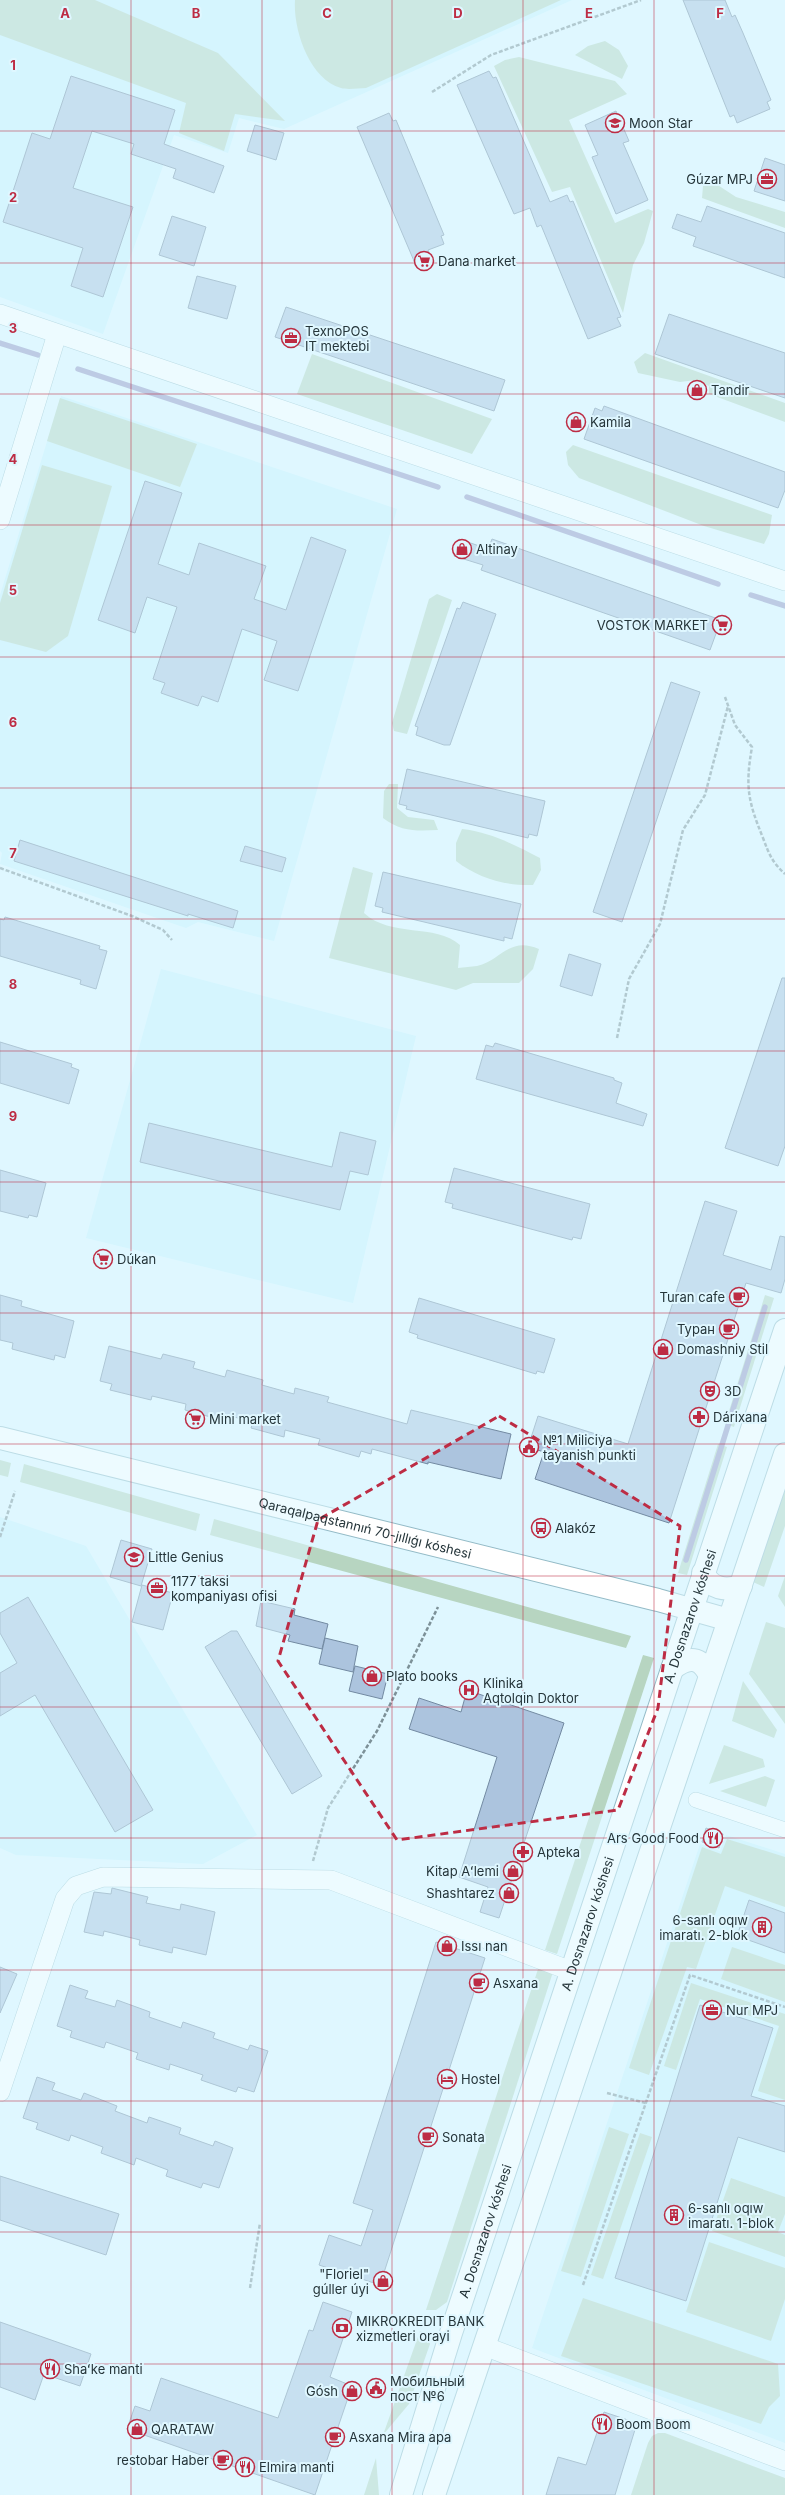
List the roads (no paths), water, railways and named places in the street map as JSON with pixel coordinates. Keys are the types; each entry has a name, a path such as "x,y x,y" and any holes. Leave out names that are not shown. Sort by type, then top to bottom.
{"main road":[{"name":"A. Dosnazarov kóshesi","path":"401,2495 451,2333 785,1330"},
{"name":"Qaraqalpaqstannıń 70-jıllıǵı kóshesi","path":"0,1438 691,1609 729,1620"},
{"path":"434,2495 785,1454"},
{"path":"703,1573 707,1581 714,1586 723,1589 741,1586"},
{"path":"672,1669 682,1661 690,1660 698,1662 706,1667 710,1676"}],"street":[{"path":"0,314 785,581"},
{"path":"0,520 57,334"},
{"path":"696,1800 785,1830"},
{"path":"0,2092 65,1899 76,1886 103,1877 331,1880 571,1971"},
{"path":"484,2346 785,2461"}],"waterway":[{"path":"0,343 38,355"},
{"path":"78,369 438,487"},
{"path":"467,497 718,584"},
{"path":"751,595 785,606"},
{"path":"686,1560 765,1307"}],"place":[{"name":"Moon Star","path":"615,123"},
{"name":"Gúzar MPJ","path":"767,179"},
{"name":"Dana market","path":"424,261"},
{"name":"TexnoPOS IT mektebi","path":"291,338"},
{"name":"Tandir","path":"697,390"},
{"name":"Kamila","path":"576,422"},
{"name":"Altinay","path":"462,549"},
{"name":"VOSTOK MARKET","path":"722,625"},
{"name":"Dúkan","path":"103,1259"},
{"name":"Turan cafe","path":"739,1297"},
{"name":"Туран","path":"729,1329"},
{"name":"Domashniy Stil","path":"663,1349"},
{"name":"3D","path":"710,1391"},
{"name":"Dárixana","path":"699,1417"},
{"name":"Mini market","path":"195,1419"},
{"name":"№1 Miliciya tayanish punkti","path":"529,1447"},
{"name":"Alakóz","path":"541,1528"},
{"name":"Little Genius","path":"134,1557"},
{"name":"1177 taksi kompaniyası ofisi","path":"157,1588"},
{"name":"Plato books","path":"372,1676"},
{"name":"Klinika Aqtolqin Doktor","path":"469,1690"},
{"name":"Ars Good Food","path":"713,1838"},
{"name":"Apteka","path":"523,1852"},
{"name":"Kitap Aʻlemi","path":"513,1871"},
{"name":"Shashtarez","path":"509,1893"},
{"name":"6-sanlı oqıw imaratı. 2-blok","path":"762,1927"},
{"name":"Issı nan","path":"447,1946"},
{"name":"Asxana","path":"479,1983"},
{"name":"Nur MPJ","path":"712,2010"},
{"name":"Hostel","path":"447,2079"},
{"name":"Sonata","path":"428,2137"},
{"name":"6-sanlı oqıw imaratı. 1-blok","path":"674,2215"},
{"name":"\"Floriel\" gúller úyi","path":"383,2281"},
{"name":"MIKROKREDIT BANK xizmetleri orayi","path":"342,2328"},
{"name":"Shaʻke manti","path":"50,2369"},
{"name":"Мобильный пост №6","path":"376,2388"},
{"name":"Gósh","path":"352,2391"},
{"name":"Boom Boom","path":"602,2424"},
{"name":"QARATAW","path":"137,2429"},
{"name":"Asxana Mira apa","path":"335,2437"},
{"name":"restobar Haber","path":"223,2460"},
{"name":"Elmira manti","path":"245,2467"}]}
